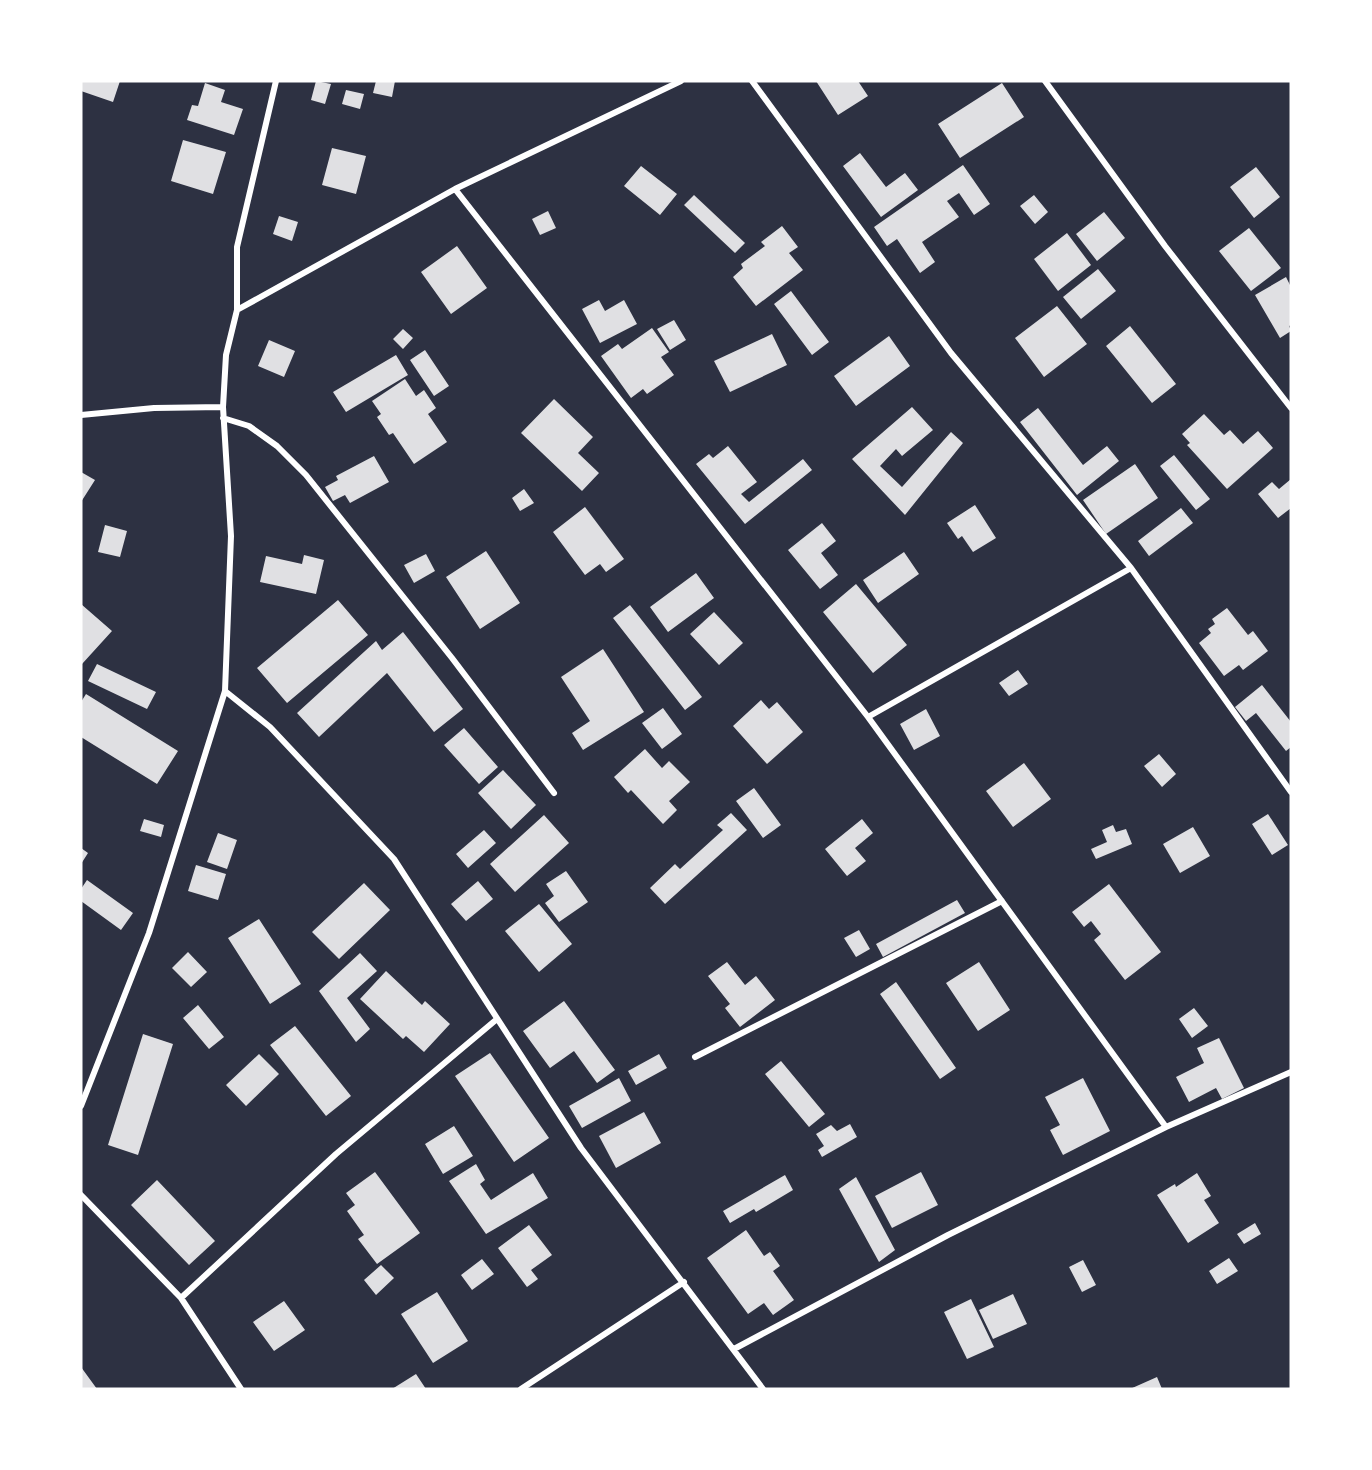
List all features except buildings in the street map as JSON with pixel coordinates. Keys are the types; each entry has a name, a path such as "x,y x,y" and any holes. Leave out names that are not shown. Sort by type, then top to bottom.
{"street":[{"path":"81,1106 149,933 225,691 231,536 223,407 226,355 237,310 237,247 276,81"},
{"path":"237,310 455,189 681,81"},
{"path":"752,81 951,353 1131,568 1291,792"},
{"path":"1045,81 1165,246 1291,408"},
{"path":"455,189 868,717 1166,1127"},
{"path":"81,415 154,408 223,407"},
{"path":"224,418 249,426 277,446 306,475 452,658 554,793"},
{"path":"868,717 1131,568"},
{"path":"225,691 270,728 394,859 581,1149 763,1389"},
{"path":"694,1057 1002,901"},
{"path":"181,1298 336,1154 497,1019"},
{"path":"734,1349 948,1235 1166,1127 1291,1072"},
{"path":"81,1195 181,1298 241,1389"},
{"path":"521,1389 684,1282"}]}
